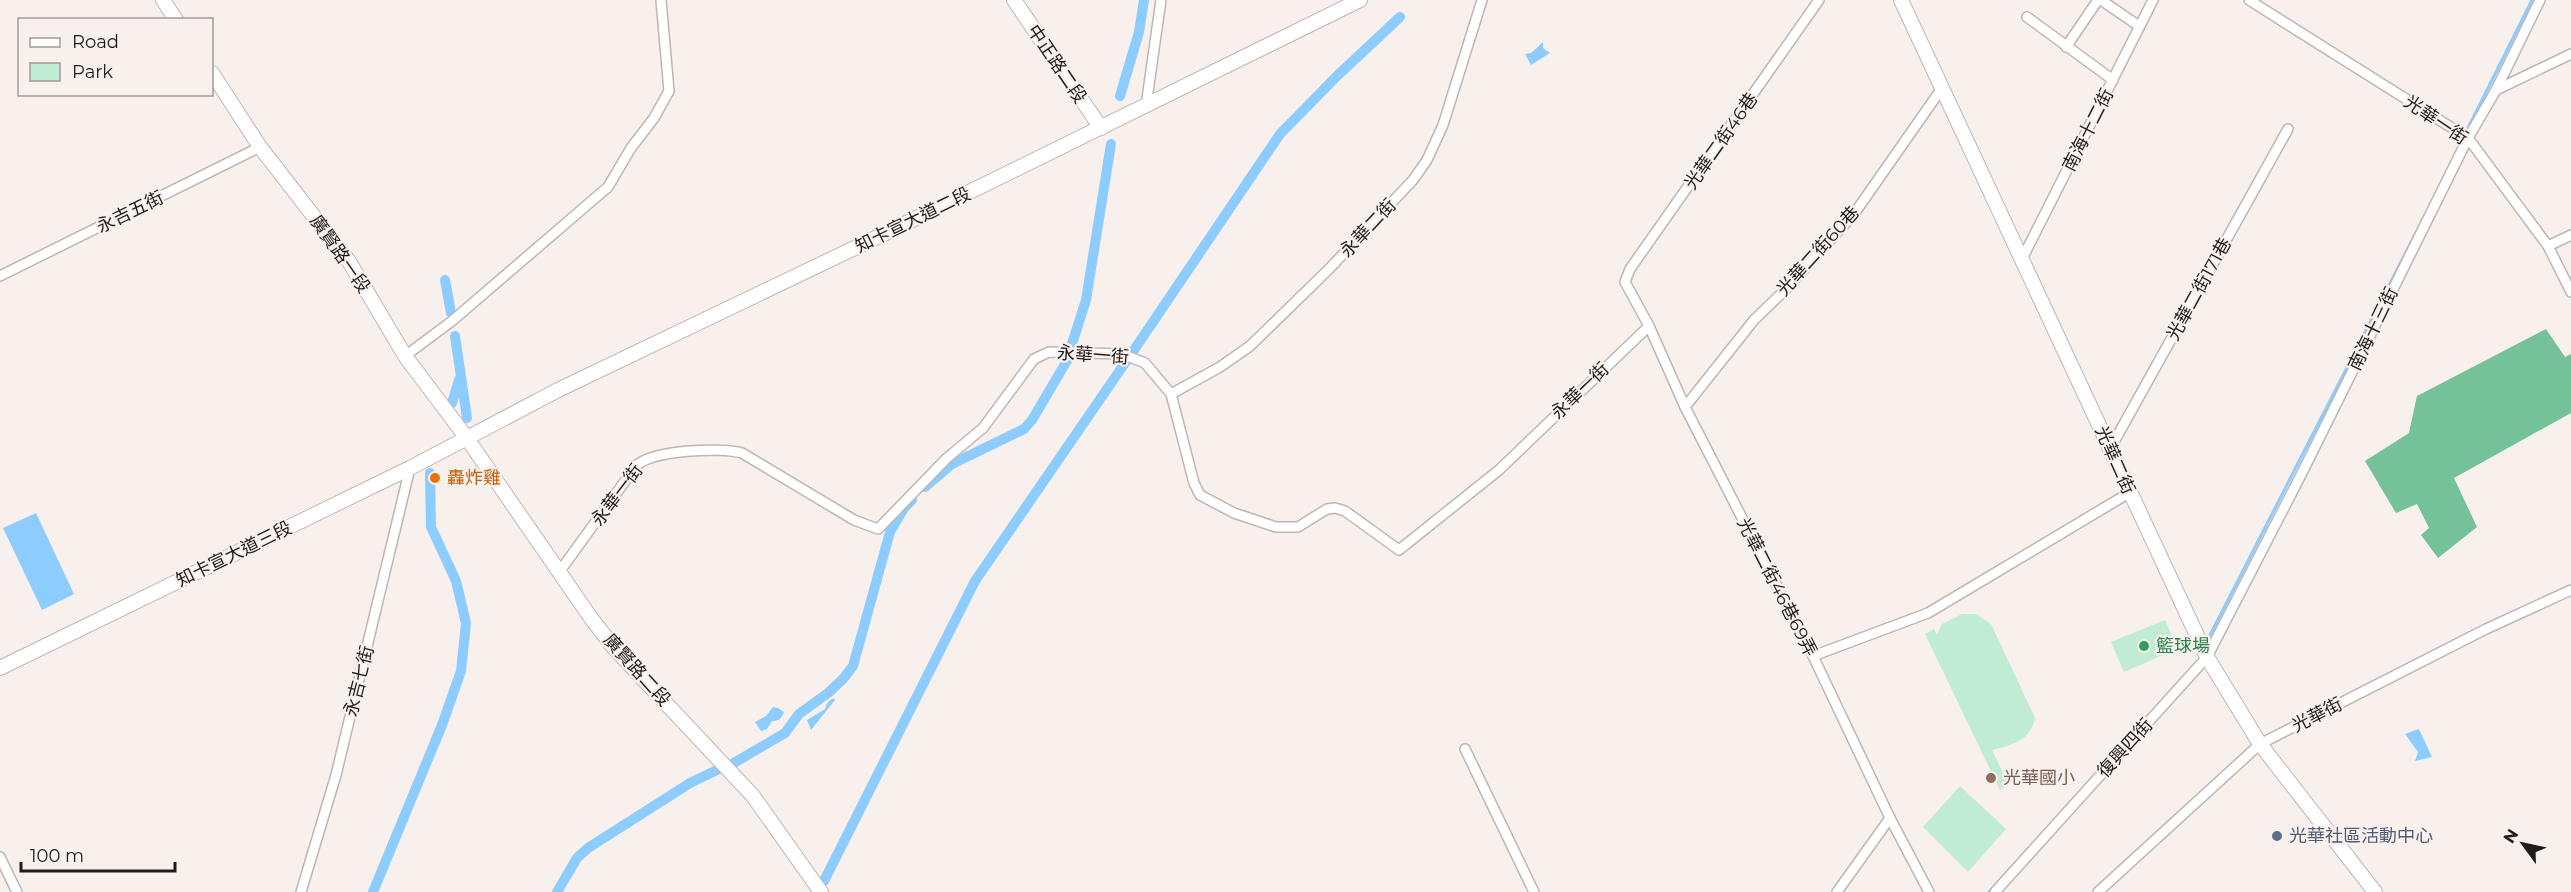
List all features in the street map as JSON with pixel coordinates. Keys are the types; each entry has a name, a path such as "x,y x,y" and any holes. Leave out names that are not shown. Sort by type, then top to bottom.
{"street":[{"path":"163,0 175,18"},
{"path":"405,356 452,321 608,187 631,148 654,118 669,91 661,0"},
{"name":"中正路二段","path":"1014,0 1101,129"},
{"path":"1146,106 1161,0"},
{"name":"知卡宣大道二段","path":"466,437 1101,129 1360,0"},
{"name":"永華二街","path":"1170,394 1220,367 1250,346 1329,269 1413,180 1427,160 1443,125 1482,0"},
{"name":"光華二街46巷","path":"1625,282 1630,269 1819,0"},
{"name":"光華二街","path":"1901,0 2207,657 2260,744 2372,891"},
{"path":"2066,47 2100,0 2139,26"},
{"name":"南海十二街","path":"2022,259 2153,0"},
{"name":"光華一街","path":"2249,0 2468,138 2548,246 2571,292"},
{"name":"南海十三街","path":"2207,657 2302,473 2468,138 2496,90 2540,0"},
{"path":"2027,17 2113,80"},
{"path":"2496,90 2571,54"},
{"name":"廣賢路一段","path":"213,75 260,147 350,263 405,356 466,437"},
{"name":"光華二街60巷","path":"1685,407 1754,320 1785,290 1854,214 1942,88"},
{"name":"光華二街171巷","path":"2110,449 2288,129"},
{"name":"永吉五街","path":"0,276 260,147"},
{"path":"2548,246 2571,235"},
{"name":"光華二街46巷69弄","path":"1625,282 1649,326 1685,407 1813,656 1890,818 1929,892"},
{"name":"永華一街","path":"560,571 636,466 645,458 723,449 742,453 854,520 878,529 947,458 983,428 1034,359 1044,353 1122,354 1145,363 1170,394 1194,483 1200,495 1234,513 1260,523 1285,528 1298,528 1327,509 1335,507 1356,517 1400,550 1499,470 1649,326"},
{"name":"知卡宣大道三段","path":"0,668 410,468 466,437"},
{"name":"廣賢路二段","path":"466,437 615,649 753,796 821,892"},
{"name":"永吉七街","path":"301,892 336,774 410,468"},
{"path":"1813,656 1928,613 2129,493"},
{"name":"光華街","path":"2098,892 2260,744 2486,629 2571,590"},
{"name":"復興四街","path":"1995,892 2207,657"},
{"path":"1465,749 1534,892"},
{"path":"1837,892 1890,818"},
{"path":"0,857 17,892"}],"green space":[{"path":"2546,329 2565,357 2571,354 2571,413 2454,478 2477,527 2438,558 2421,535 2429,528 2417,504 2396,513 2365,461 2409,433 2417,396"},
{"path":"1962,614 1976,614 1991,624 2035,718 2033,726 2020,741 1992,750 2009,785 2000,790 1925,634 1934,629 1937,635 1942,624"},
{"name":"籃球場","path":"2165,620 2177,649 2124,672 2111,642"},
{"path":"1960,786 2006,829 1968,872 1923,827"}],"water":[{"path":"1543,42 1543,48 1550,53 1531,65 1525,54 1531,53"},
{"path":"36,513 74,594 42,610 3,528"},
{"path":"833,698 835,700 811,730 807,720 825,709 827,703"},
{"path":"773,707 784,712 781,718 772,721 767,729 761,731 755,722 766,716"},
{"path":"2419,729 2432,757 2415,761 2418,752 2405,734"}],"waterway":[{"path":"1120,96 1139,32 1144,0"},
{"path":"2466,132 2532,0"},
{"path":"1134,350 1280,134 1400,17"},
{"path":"1071,347 1086,300 1111,144"},
{"path":"2208,639 2423,219"},
{"path":"445,280 451,313"},
{"path":"455,336 467,418"},
{"path":"925,487 952,464 1024,429 1032,420 1068,359"},
{"path":"824,881 975,581 1127,360"},
{"path":"452,403 459,380"},
{"path":"373,892 442,725 461,671 466,623 456,581 431,527 430,473"},
{"path":"732,764 785,733 799,714 828,693 853,666 890,532 904,508 912,500"},
{"path":"557,892 577,858 588,848 690,783 717,770"},
{"path":"1989,892 2028,849"}],"place":[{"name":"轟炸雞","path":"435,478"},
{"name":"籃球場","path":"2144,646"},
{"name":"光華國小","path":"1991,778"},
{"name":"光華社區活動中心","path":"2277,836"}]}
